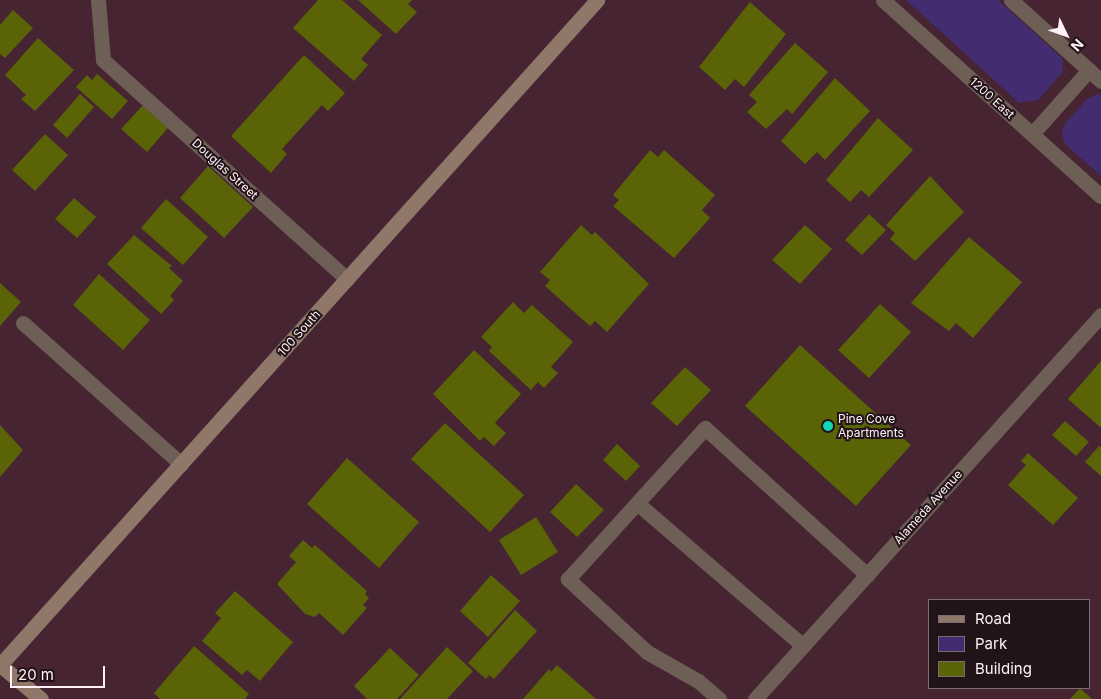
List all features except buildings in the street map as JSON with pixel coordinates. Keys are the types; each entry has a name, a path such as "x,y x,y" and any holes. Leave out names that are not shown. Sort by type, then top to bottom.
{"main road":[{"name":"100 South","path":"0,665 597,0"},
{"path":"0,665 41,699"}],"street":[{"name":"Douglas Street","path":"98,0 103,60 347,279"},
{"name":"1200 East","path":"883,0 1101,196"},
{"path":"1012,0 1101,81"},
{"path":"1032,134 1089,70"},
{"name":"Alameda Avenue","path":"755,699 1101,315"},
{"path":"23,323 181,464"},
{"path":"719,699 698,682 647,652 568,580 705,428 866,575"},
{"path":"637,503 803,646"}],"green space":[{"path":"906,0 998,0 1062,58 1063,72 1038,100 1019,103"},
{"path":"1097,94 1101,95 1101,176 1065,144 1062,135 1063,126 1087,99"}],"place":[{"name":"Pine Cove Apartments","path":"828,426"}]}
